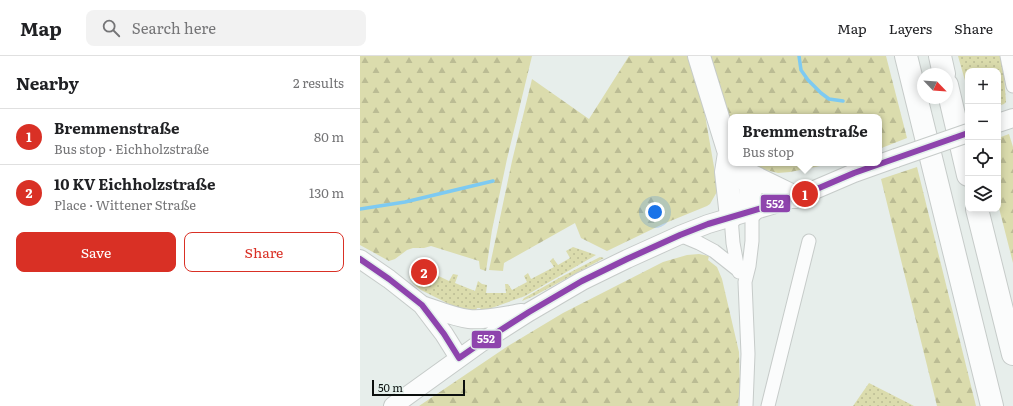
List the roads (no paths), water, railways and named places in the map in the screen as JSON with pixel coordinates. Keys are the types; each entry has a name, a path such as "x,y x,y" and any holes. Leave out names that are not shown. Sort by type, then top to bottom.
{"highway":[{"path":"699,56 728,138"},
{"path":"906,56 992,406"},
{"path":"940,56 943,68"},
{"path":"951,104 965,162"},
{"path":"730,217 726,172 731,166"},
{"path":"739,166 750,187 752,211"},
{"path":"743,166 761,181 796,197"},
{"path":"978,212 1013,354"}],"main road":[{"path":"1001,122 1013,118"},
{"path":"882,163 965,134"},
{"path":"393,406 482,342 582,281 680,235 730,217 772,206 874,166"},
{"path":"360,259 389,279 422,305 444,334 459,358"},
{"path":"422,305 471,320 529,312"}],"street":[{"path":"1007,56 1013,86"},
{"path":"746,406 748,354 745,282 749,266 752,241 752,211"},
{"path":"730,217 738,270 745,282"},
{"path":"680,235 714,251 738,270"},
{"path":"768,406 809,241"}],"waterway":[{"path":"799,56 801,70 808,80 829,99 843,101"},
{"path":"360,209 405,202 493,181"}],"place":[{"name":"Bremmenstraße","path":"805,194"},
{"name":"10 KV Eichholzstraße","path":"424,272"}]}
